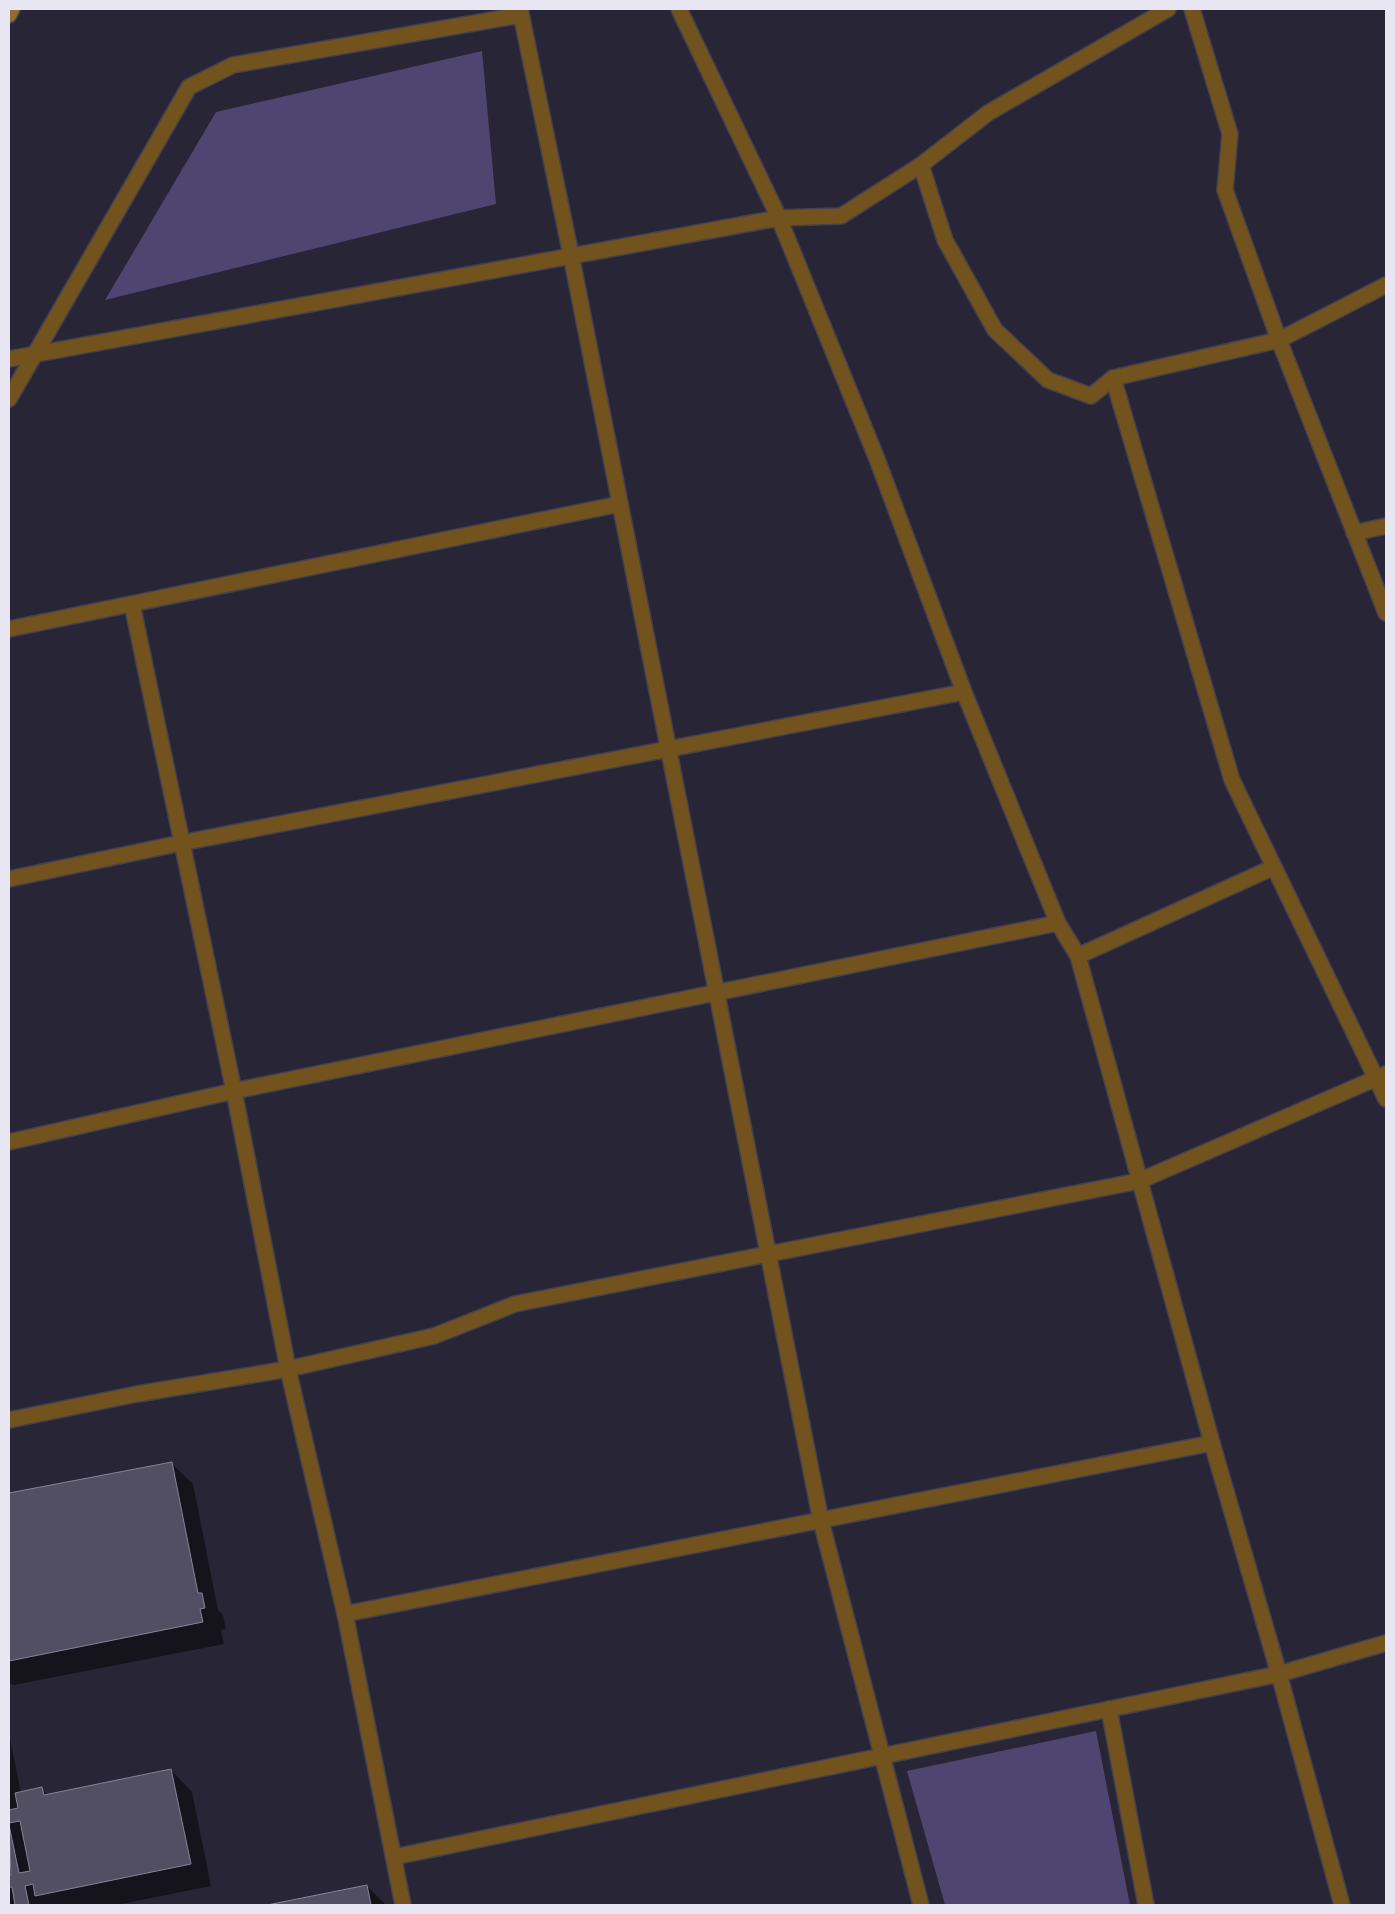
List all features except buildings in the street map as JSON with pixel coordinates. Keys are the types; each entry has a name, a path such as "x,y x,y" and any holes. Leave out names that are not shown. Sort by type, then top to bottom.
{"main road":[{"path":"9,15 12,9"}],"street":[{"path":"679,9 779,218 877,459 964,692 1058,923 1078,956 1139,1181 1279,1674 1342,1905"},
{"path":"9,359 779,218 841,216 921,165 988,113 1168,9"},
{"path":"1192,9 1230,134 1225,190 1279,340 1386,614"},
{"path":"9,399 33,354 189,87 233,64 520,12 571,255 821,1521 921,1905"},
{"path":"921,165 944,240 995,330 1048,380 1091,396 1113,378 1279,340 1386,285"},
{"path":"1113,378 1232,780 1274,867 1382,1076 1386,1099"},
{"path":"9,629 620,504"},
{"path":"1354,533 1386,526"},
{"path":"132,604 234,1091 288,1369 345,1614 403,1905"},
{"path":"9,879 181,843 669,751 964,692"},
{"path":"1078,956 1274,867"},
{"path":"9,1142 234,1091 718,994 1058,923"},
{"path":"9,1420 137,1394 288,1369 434,1336 515,1304 1139,1181 1382,1076"},
{"path":"345,1614 1212,1442"},
{"path":"394,1857 1279,1674 1386,1643"},
{"path":"1109,1709 1146,1905"}],"shaded area":[{"path":"482,51 496,204 105,300 216,112"},
{"path":"1096,1731 1130,1905 945,1905 907,1771"}]}
